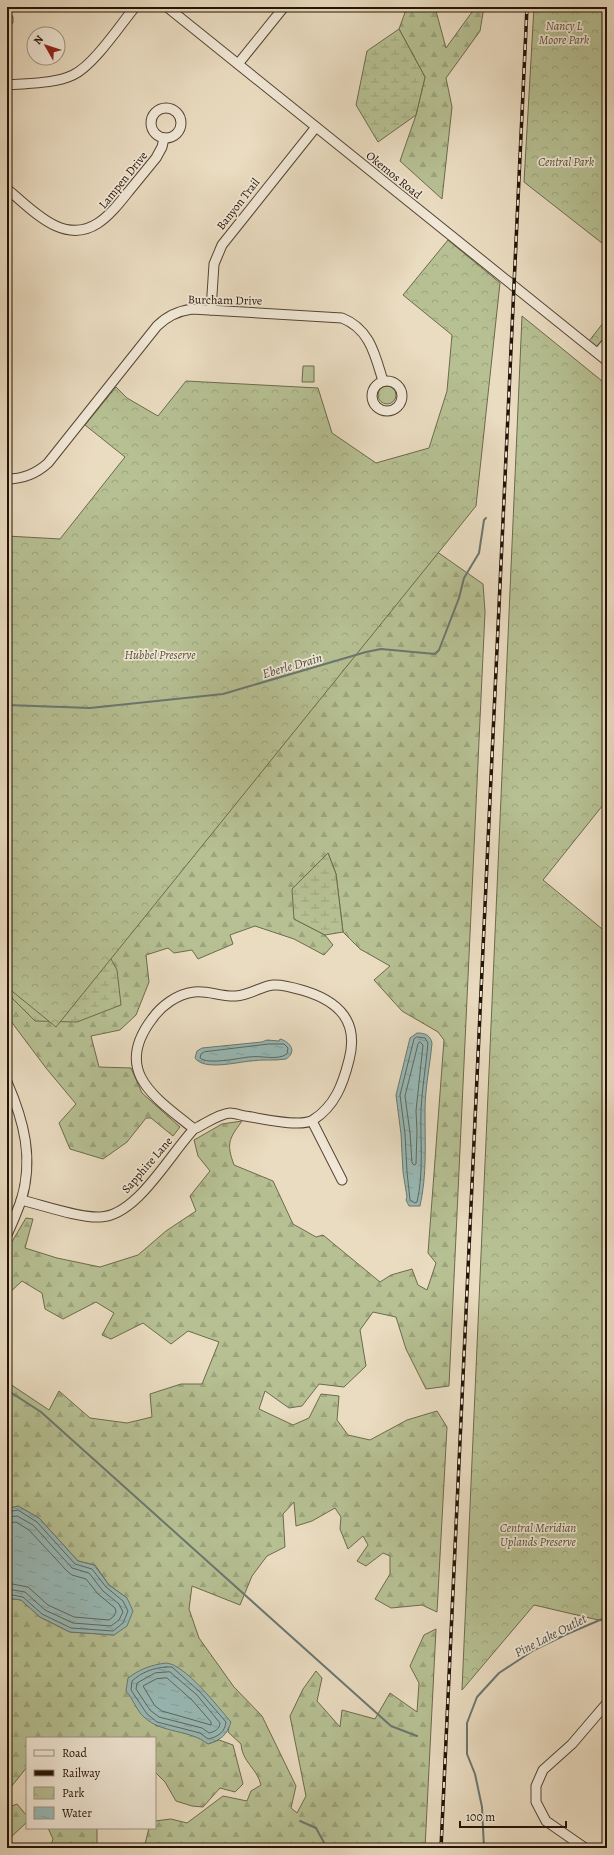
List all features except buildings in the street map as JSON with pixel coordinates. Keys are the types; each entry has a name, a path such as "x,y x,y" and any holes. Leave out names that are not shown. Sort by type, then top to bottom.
{"street":[{"path":"7,85 59,79 79,72 89,64 135,7"},
{"name":"Okemos Road","path":"167,7 607,361"},
{"path":"238,64 284,7"},
{"name":"Banyon Trail","path":"212,310 214,264 222,245 316,126"},
{"name":"Lampen Drive","path":"7,189 57,226 69,229 88,228 101,223 112,214 156,158 162,148 164,138"},
{"name":"Burcham Drive","path":"7,479 27,476 48,464 162,321 172,314 185,310 336,316 348,320 360,328 368,339 384,381"},
{"path":"598,353 607,342"},
{"path":"194,1129 154,1097 146,1088 140,1077 135,1061 138,1043 145,1028 156,1013 170,1002 184,994 195,992 229,997 241,996 271,985 295,988 324,997 332,1002 344,1015 351,1028 353,1044 337,1096 329,1107 312,1121 342,1180"},
{"path":"7,1082 21,1119 26,1140 26,1167 21,1200 7,1235"},
{"name":"Sapphire Lane","path":"21,1200 87,1216 111,1216 132,1202 141,1193 194,1129 230,1113 290,1123 312,1121"},
{"path":"585,1848 546,1821 536,1802 536,1786 544,1770 572,1744 607,1703"}],"green space":[{"path":"407,7 436,7 446,48 472,12 484,7 480,31 446,78 452,107 442,199 400,161 416,115 425,77 399,29"},
{"name":"Central Park","path":"534,7 607,7 607,247 524,182"},
{"path":"7,8 13,17 13,23 7,25"},
{"path":"399,29 425,77 416,115 378,142 356,105 367,51"},
{"name":"Hubbel Preserve","path":"448,240 500,283 476,506 56,1027 7,987 7,536 60,539 125,457 85,425 116,387 127,398 158,416 186,381 318,388 332,433 376,463 429,448 447,391 452,335 403,295"},
{"name":"Central Meridian Uplands Preserve","path":"522,316 607,385 607,800 543,880 607,933 607,1622 534,1605 462,1690"},
{"path":"607,318 607,356 589,341"},
{"path":"303,366 314,366 314,382 302,382"},
{"path":"383,386 391,386 396,391 394,402 391,404 383,404 378,399 378,391"},
{"path":"353,493 483,584 485,612 449,1386 426,1389 406,1349 396,1317 373,1312 360,1330 366,1366 344,1387 319,1384 302,1406 289,1408 265,1391 259,1409 293,1425 309,1418 321,1394 339,1396 337,1420 348,1435 370,1440 407,1420 437,1411 447,1427 437,1612 422,1605 391,1608 375,1599 390,1574 390,1556 383,1553 366,1566 357,1561 368,1545 363,1536 348,1549 340,1529 341,1517 335,1508 312,1521 296,1526 294,1502 283,1514 285,1547 267,1556 252,1576 240,1605 192,1586 189,1609 199,1638 234,1687 262,1716 296,1786 291,1808 297,1813 306,1796 290,1716 303,1689 316,1671 322,1678 317,1701 340,1727 342,1710 375,1719 390,1693 417,1712 419,1683 410,1666 424,1635 436,1629 425,1848 144,1848 149,1829 156,1829 156,1821 171,1819 187,1823 223,1796 247,1801 251,1791 261,1785 259,1779 244,1756 241,1744 228,1732 230,1722 127,1691 155,1725 199,1737 208,1744 219,1740 233,1745 243,1784 235,1792 220,1788 203,1807 192,1806 176,1801 165,1782 156,1773 156,1737 26,1737 26,1768 7,1792 7,1598 21,1600 40,1617 70,1632 114,1635 127,1598 109,1585 95,1565 78,1561 39,1518 18,1506 7,1509 7,1382 49,1410 59,1391 90,1418 127,1423 152,1417 150,1394 181,1384 202,1384 219,1342 188,1331 171,1344 143,1323 111,1339 102,1335 114,1313 96,1302 63,1319 45,1309 42,1293 22,1281 7,1295 7,1250 26,1218 33,1219 25,1248 57,1258 100,1267 138,1255 166,1231 196,1211 190,1196 210,1171 198,1156 194,1140 222,1124 242,1121 234,1132 230,1142 230,1151 234,1165 273,1181 293,1224 316,1237 323,1235 380,1282 391,1275 412,1269 418,1285 427,1290 436,1263 428,1253 444,1040 438,1032 402,1011 374,980 390,966 360,949 343,932 336,874 328,853 294,919 325,935 333,945 324,955 294,939 255,926 230,935 233,944 198,959 192,950 174,953 168,948 146,955 149,982 136,1015 120,1030 91,1036 99,1067 131,1068 142,1093 180,1127 173,1136 151,1118 146,1118 127,1142 103,1159 70,1149 59,1123 76,1104 46,1068 7,1016 7,541 35,578"},
{"path":"328,853 336,874 343,932 325,935 294,919 292,889"},
{"path":"7,919 92,924 117,970 121,1005 77,1022 35,1021 12,998 7,981"},
{"path":"17,1804 26,1815 26,1823 10,1838 14,1848 7,1848 7,1808"},
{"path":"48,1829 97,1829 97,1843 102,1848 50,1848 53,1839"}],"water":[{"path":"417,1033 427,1035 432,1043 425,1102 424,1183 420,1206 409,1206 406,1200 407,1197 403,1172 401,1134 396,1095 410,1038"},
{"path":"280,1039 287,1042 292,1050 286,1059 255,1060 213,1065 199,1062 195,1058 197,1051 202,1048 262,1042 267,1040 279,1041"},
{"path":"18,1506 39,1518 78,1561 94,1565 109,1585 127,1598 133,1611 127,1626 114,1635 70,1632 40,1617 21,1600 7,1598 7,1509"},
{"path":"166,1663 174,1665 201,1687 231,1722 227,1731 220,1739 208,1744 193,1736 159,1726 151,1722 139,1712 126,1691 128,1678 146,1668"}],"waterway":[{"name":"Eberle Drain","path":"7,705 90,708 223,694 366,652 381,649 435,654 439,650 459,598 464,578 479,553 484,520 486,518"},
{"path":"7,1390 41,1412 391,1726 417,1736"},
{"name":"Pine Lake Outlet","path":"484,1848 482,1807 475,1774 467,1754 467,1723 477,1697 499,1673 534,1650 607,1617"},
{"path":"300,1821 316,1828 327,1848"}],"railway":[{"path":"441,1848 527,7"}],"park label":[{"name":"Nancy L Moore Park","path":"564,33"}]}
